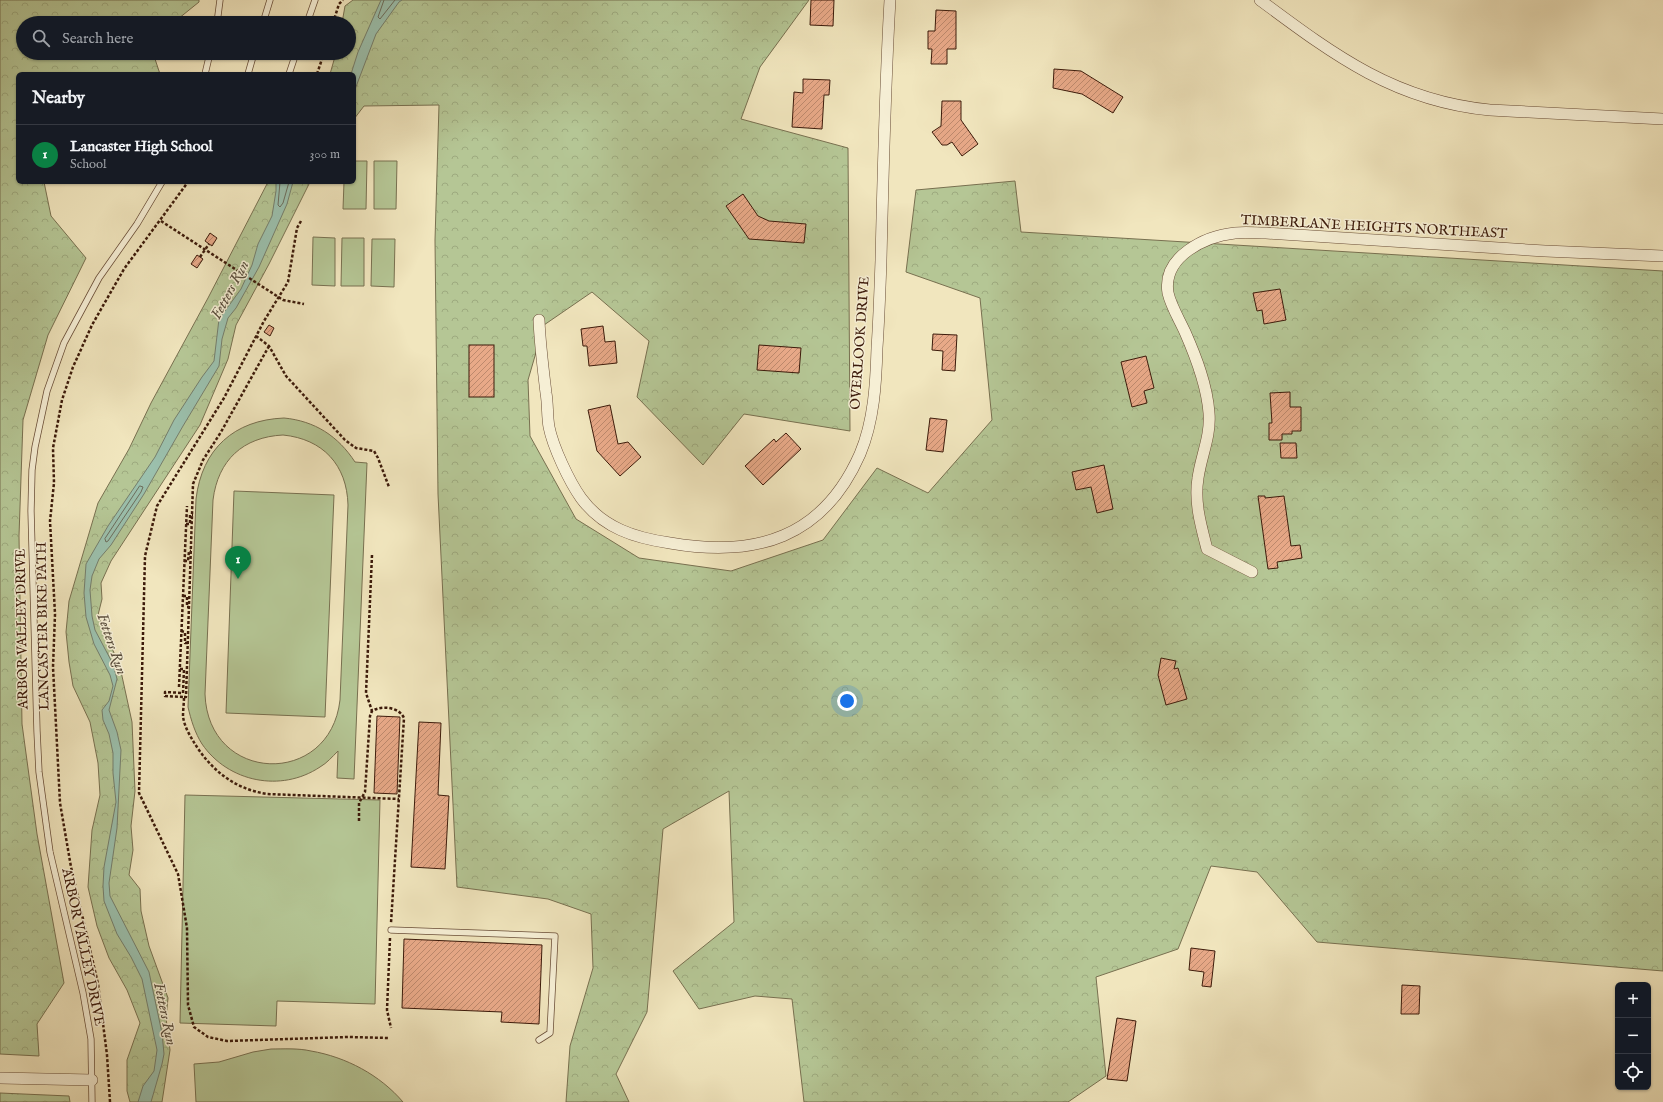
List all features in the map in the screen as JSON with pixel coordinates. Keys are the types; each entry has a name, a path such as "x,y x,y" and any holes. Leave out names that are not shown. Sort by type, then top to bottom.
{"street":[{"name":"OVERLOOK DRIVE","path":"539,320 541,355 549,427 554,447 571,482 581,498 593,512 608,524 625,533 644,539 702,548 742,547 761,544 779,538 804,524 828,505 850,474 862,450 871,414 876,374 880,295 884,118 890,0"},
{"path":"1260,0 1311,38 1362,70 1397,88 1429,100 1465,108 1483,110 1663,119"},
{"name":"TIMBERLANE HEIGHTS NORTHEAST","path":"1252,572 1207,549 1201,524 1197,502 1197,479 1207,443 1209,413 1197,359 1172,304 1168,286 1170,271 1185,254 1206,241 1216,238 1235,234 1266,233 1545,251 1663,256"},
{"path":"0,1078 92,1080"}],"lane":[{"path":"218,16 220,0"},
{"path":"265,16 270,0"},
{"path":"309,16 315,0"},
{"path":"205,72 208,60"},
{"path":"249,72 252,60"},
{"path":"290,72 294,60"},
{"name":"ARBOR VALLEY DRIVE","path":"92,1102 91,1039 83,993 50,852 40,772 37,731 32,470 35,447 47,391 64,343 100,278 137,224 161,184"},
{"path":"391,930 555,936 550,1033 539,1040"}],"path":[{"path":"335,16 339,4 343,0"},
{"path":"318,72 322,60"},
{"name":"LANCASTER BIKE PATH","path":"110,1102 107,1055 98,984 72,873 60,803 53,666 55,614 50,521 54,483 53,448 62,400 73,367 92,325 124,270 187,184"},
{"path":"161,221 279,297 293,303 304,304"},
{"path":"301,221 297,228 288,282 256,336 224,398 157,506 145,556 139,793 155,823 178,874 187,928 188,1005 194,1027 208,1037 227,1041 348,1037 388,1038"},
{"path":"200,257 209,244"},
{"path":"256,336 269,346 286,376 345,440 356,448 374,451 390,487"},
{"path":"269,346 197,472 192,492 193,515 186,697 184,697 183,715 185,723 201,754 211,766 226,779 240,787 267,794 399,799"},
{"path":"179,687 187,506"},
{"path":"186,524 190,524 190,515 193,515"},
{"path":"184,560 188,561 189,551 191,551"},
{"path":"359,821 359,803 365,792 370,716 372,711 366,693 372,555"},
{"path":"183,596 187,596 187,607 189,607"},
{"path":"181,631 185,632 185,642 188,642"},
{"path":"180,669 184,669 183,693 165,692 165,696 184,697"},
{"path":"372,711 376,709 392,708 398,711 404,718 387,1010 391,1028"}],"green space":[{"path":"0,0 199,0 199,2 182,16 16,16 16,60 155,60 159,72 16,72 16,184 44,184 51,216 86,258 48,335 23,420 19,536 22,724 37,834 64,983 37,1024 39,1056 0,1054"},
{"path":"353,0 809,0 760,67 741,119 848,148 850,431 744,414 703,465 637,397 649,341 592,292 544,325 528,380 530,436 576,519 639,558 731,571 823,540 877,468 928,493 992,420 980,298 906,272 916,190 1015,181 1021,232 1663,271 1663,971 1317,942 1257,872 1211,866 1178,949 1096,977 1106,1076 1068,1102 804,1102 792,999 755,996 699,1009 673,971 734,922 729,791 663,829 647,1012 616,1074 629,1102 566,1102 570,1046 593,968 591,914 548,899 457,887 438,494 435,240 439,105 364,106 356,116 356,72 331,72 334,60 356,60 356,16 343,16 345,6"},
{"path":"356,161 367,161 366,209 343,209 344,184 356,184"},
{"path":"374,161 397,161 396,209 374,209"},
{"path":"267,184 309,184 269,264 236,325 228,359 200,425 111,561 101,583 102,599 98,615 120,667 132,722 135,791 131,826 133,850 129,875 140,889 141,911 149,946 168,998 166,1018 170,1050 162,1102 130,1102 127,1091 127,1060 140,1023 127,990 109,958 97,926 88,887 92,830 100,795 98,763 90,722 73,686 66,632 69,601 98,503 129,449 151,403 208,298"},
{"path":"313,237 335,238 335,286 312,285"},
{"path":"342,238 364,238 364,286 341,286"},
{"path":"372,239 395,239 394,287 371,286"},
{"path":"284,418 306,422 316,426 333,437 355,462 367,463 354,779 337,778 338,751 320,767 305,775 289,780 256,780 240,775 213,757 202,744 195,731 189,712 196,499 199,481 213,452 224,440 236,431 250,424","holes":["283,435 310,442 321,448 330,456 338,466 347,491 348,505 340,700 331,729 315,749 294,761 270,764 246,759 226,745 211,724 205,694 213,500 220,473 235,453 256,440"]},
{"path":"234,491 334,495 325,717 226,713"},
{"path":"185,795 380,800 375,1004 277,1001 276,1026 180,1023"},
{"path":"271,1049 306,1050 337,1058 362,1069 384,1083 403,1102 196,1102 194,1064 219,1062 253,1052"},
{"path":"0,1093 69,1096 70,1102 0,1102"}],"water":[{"path":"381,0 402,0 376,34 356,87 356,72 352,72 358,52"},
{"path":"276,184 292,184 287,204 259,267 236,308 228,318 222,339 219,366 144,494 111,545 99,559 92,576 90,590 92,616 95,630 113,664 117,679 109,710 117,732 121,750 117,828 109,883 110,896 149,972 162,1033 164,1054 151,1102 138,1102 143,1086 154,1071 157,1050 142,979 117,934 104,901 104,867 116,802 113,773 113,753 109,734 103,720 102,710 109,701 113,686 110,675 94,644 86,617 84,593 86,564 108,526 155,457 174,420 214,361 219,319 241,289 252,265 258,244 272,216"}],"building":[{"path":"811,0 834,0 833,26 810,25"},
{"path":"936,10 956,11 956,49 947,49 947,64 931,64 932,49 928,49 928,31 935,31"},
{"path":"1054,69 1081,71 1123,97 1113,113 1082,94 1053,88"},
{"path":"803,79 830,80 829,95 824,95 822,129 792,127 794,92 803,93"},
{"path":"942,101 961,101 961,120 978,144 962,156 952,142 947,145 942,145 932,132 941,126"},
{"path":"743,194 758,216 769,221 806,224 804,243 749,239 726,206"},
{"path":"210,233 217,238 212,246 205,241"},
{"path":"197,255 203,259 197,268 191,264"},
{"path":"1280,289 1286,320 1264,324 1262,310 1257,311 1253,293"},
{"path":"269,325 274,328 270,336 264,332"},
{"path":"603,326 605,342 615,341 617,363 589,366 587,346 583,346 581,329"},
{"path":"933,334 957,335 955,371 942,370 943,351 932,350"},
{"path":"469,345 494,345 494,397 469,397"},
{"path":"759,345 801,348 799,373 757,370"},
{"path":"1146,356 1154,388 1144,391 1147,403 1132,407 1121,362"},
{"path":"1290,392 1290,407 1301,407 1301,431 1292,431 1292,434 1282,434 1282,440 1269,440 1269,423 1272,423 1270,393"},
{"path":"610,405 618,444 628,442 641,457 620,476 597,451 588,410"},
{"path":"930,418 947,420 943,452 926,450"},
{"path":"786,433 801,449 763,485 745,466 774,439 776,442"},
{"path":"1280,443 1296,443 1297,458 1281,458"},
{"path":"1104,465 1113,509 1097,513 1091,487 1076,490 1072,472"},
{"path":"1258,496 1265,496 1265,498 1284,496 1291,546 1300,545 1302,558 1277,562 1278,568 1268,569"},
{"path":"1161,658 1176,661 1174,669 1178,668 1187,699 1166,705 1158,675"},
{"path":"377,716 400,717 397,794 374,793"},
{"path":"419,722 441,723 438,795 449,796 445,869 411,867"},
{"path":"404,939 542,945 539,1024 501,1022 502,1012 402,1008"},
{"path":"1191,948 1215,951 1211,987 1202,986 1204,972 1189,970"},
{"path":"1402,985 1420,986 1419,1014 1401,1014"},
{"path":"1117,1018 1136,1021 1127,1081 1107,1079"}],"place":[{"name":"Lancaster High School","path":"238,579"}],"water label":[{"name":"Fetters Run","path":"230,290"},
{"name":"Fetters Run","path":"112,644"},
{"name":"Fetters Run","path":"165,1014"}]}
